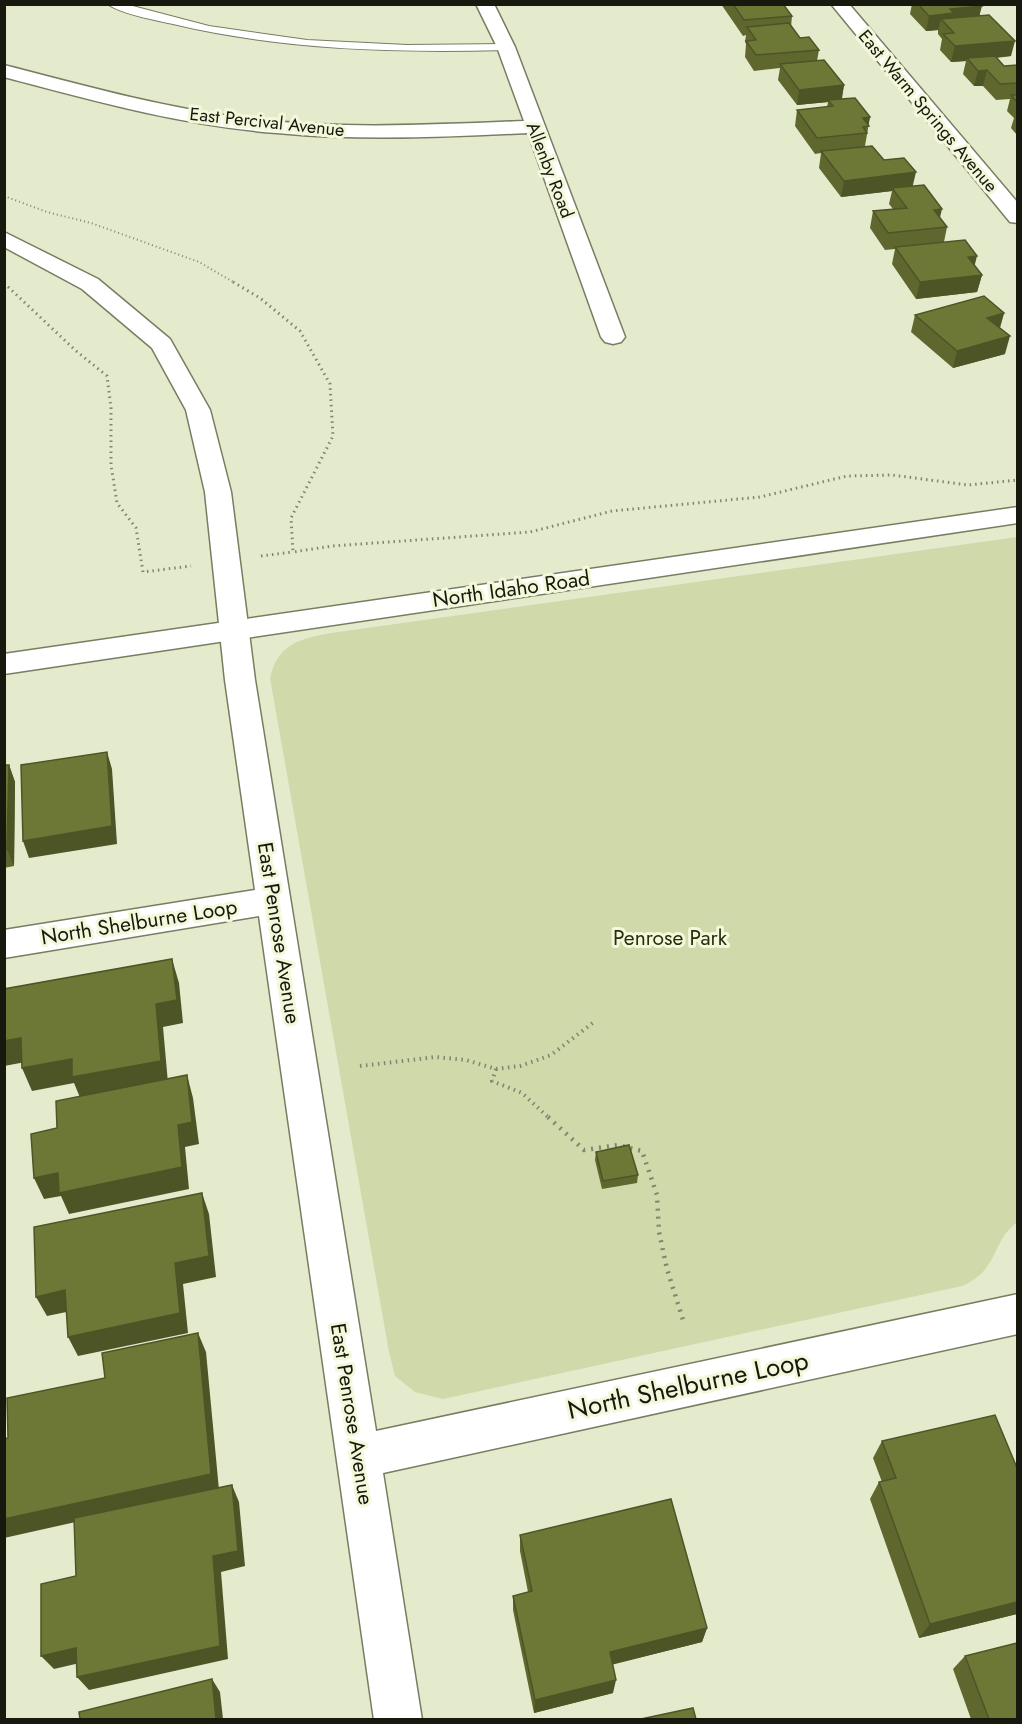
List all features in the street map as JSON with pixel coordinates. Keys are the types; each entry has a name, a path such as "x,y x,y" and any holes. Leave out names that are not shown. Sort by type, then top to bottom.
{"street":[{"name":"Allenby Road","path":"485,4 506,47 613,337"},
{"name":"East Warm Springs Avenue","path":"839,4 1017,217"},
{"name":"East Percival Avenue","path":"4,71 113,101 210,119 314,130 416,132 534,127"},
{"name":"East Penrose Avenue","path":"4,238 90,284 162,344 198,411 218,492 240,680 398,1719"},
{"name":"North Idaho Road","path":"4,664 1017,514"},
{"name":"North Shelburne Loop","path":"4,944 273,900"},
{"name":"North Shelburne Loop","path":"358,1457 1017,1314"}],"lane":[{"path":"112,4 192,27 281,42 354,48 506,47"}],"path":[{"path":"4,196 47,212 91,223 199,261 260,298 300,331 330,384 333,436 291,518 293,552 332,546 530,532 612,512 760,497 847,476 892,475 968,485 1017,480"},
{"path":"4,283 75,350 107,376 111,408 111,465 117,503 136,528 143,572"},
{"path":"360,1066 436,1057 466,1060 496,1069 520,1066 551,1054 594,1022"},
{"path":"496,1069 492,1081 522,1093 584,1150 618,1145 642,1151 657,1195 659,1232 667,1269 684,1323"}],"green space":[{"name":"Penrose Park","path":"1017,537 1018,1222 1003,1237 983,1272 962,1286 443,1399 415,1392 395,1376 389,1352 270,678 278,657 284,650 300,641 331,633"}],"building":[{"path":"733,4 783,4 792,16 744,20"},
{"path":"918,4 980,4 982,6 950,9 954,13 929,16"},
{"path":"989,15 1015,41 955,46 943,34 954,33 941,19"},
{"path":"789,23 800,38 809,37 819,50 756,55 746,41 756,40 747,27"},
{"path":"995,56 1004,66 1017,65 1017,83 1000,84 987,70 978,71 967,58"},
{"path":"824,60 844,85 799,90 780,64"},
{"path":"855,98 870,117 863,118 869,126 863,127 867,133 817,138 797,110 833,106 828,100"},
{"path":"872,146 884,160 904,158 916,172 844,181 821,151"},
{"path":"924,185 942,209 934,210 947,227 888,233 873,211 907,208 892,188"},
{"path":"965,240 977,256 968,257 982,275 920,282 895,247"},
{"path":"984,296 1004,313 987,318 1010,336 957,351 915,315"},
{"path":"107,752 112,826 23,841 21,765"},
{"path":"4,765 9,765 7,849 4,850"},
{"path":"172,959 177,1000 156,1004 161,1061 72,1077 72,1059 22,1068 21,1038 4,1041 4,989"},
{"path":"187,1075 192,1122 178,1125 182,1167 59,1193 58,1173 34,1178 31,1134 57,1128 56,1101"},
{"path":"629,1145 638,1175 603,1181 596,1152"},
{"path":"202,1193 209,1256 175,1263 180,1313 68,1337 65,1290 36,1297 34,1227"},
{"path":"198,1333 211,1474 4,1519 4,1439 8,1438 7,1398 105,1378 102,1353"},
{"path":"995,1415 1017,1468 1017,1602 930,1624 879,1482 896,1478 882,1441"},
{"path":"232,1485 238,1551 213,1556 220,1646 77,1677 76,1648 41,1656 41,1584 76,1576 74,1518"},
{"path":"671,1499 707,1628 610,1652 616,1680 535,1700 513,1596 532,1591 520,1535"},
{"path":"1017,1643 1017,1719 989,1719 965,1656"},
{"path":"212,1679 216,1719 80,1719 79,1712"},
{"path":"693,1708 696,1719 641,1719"}]}
